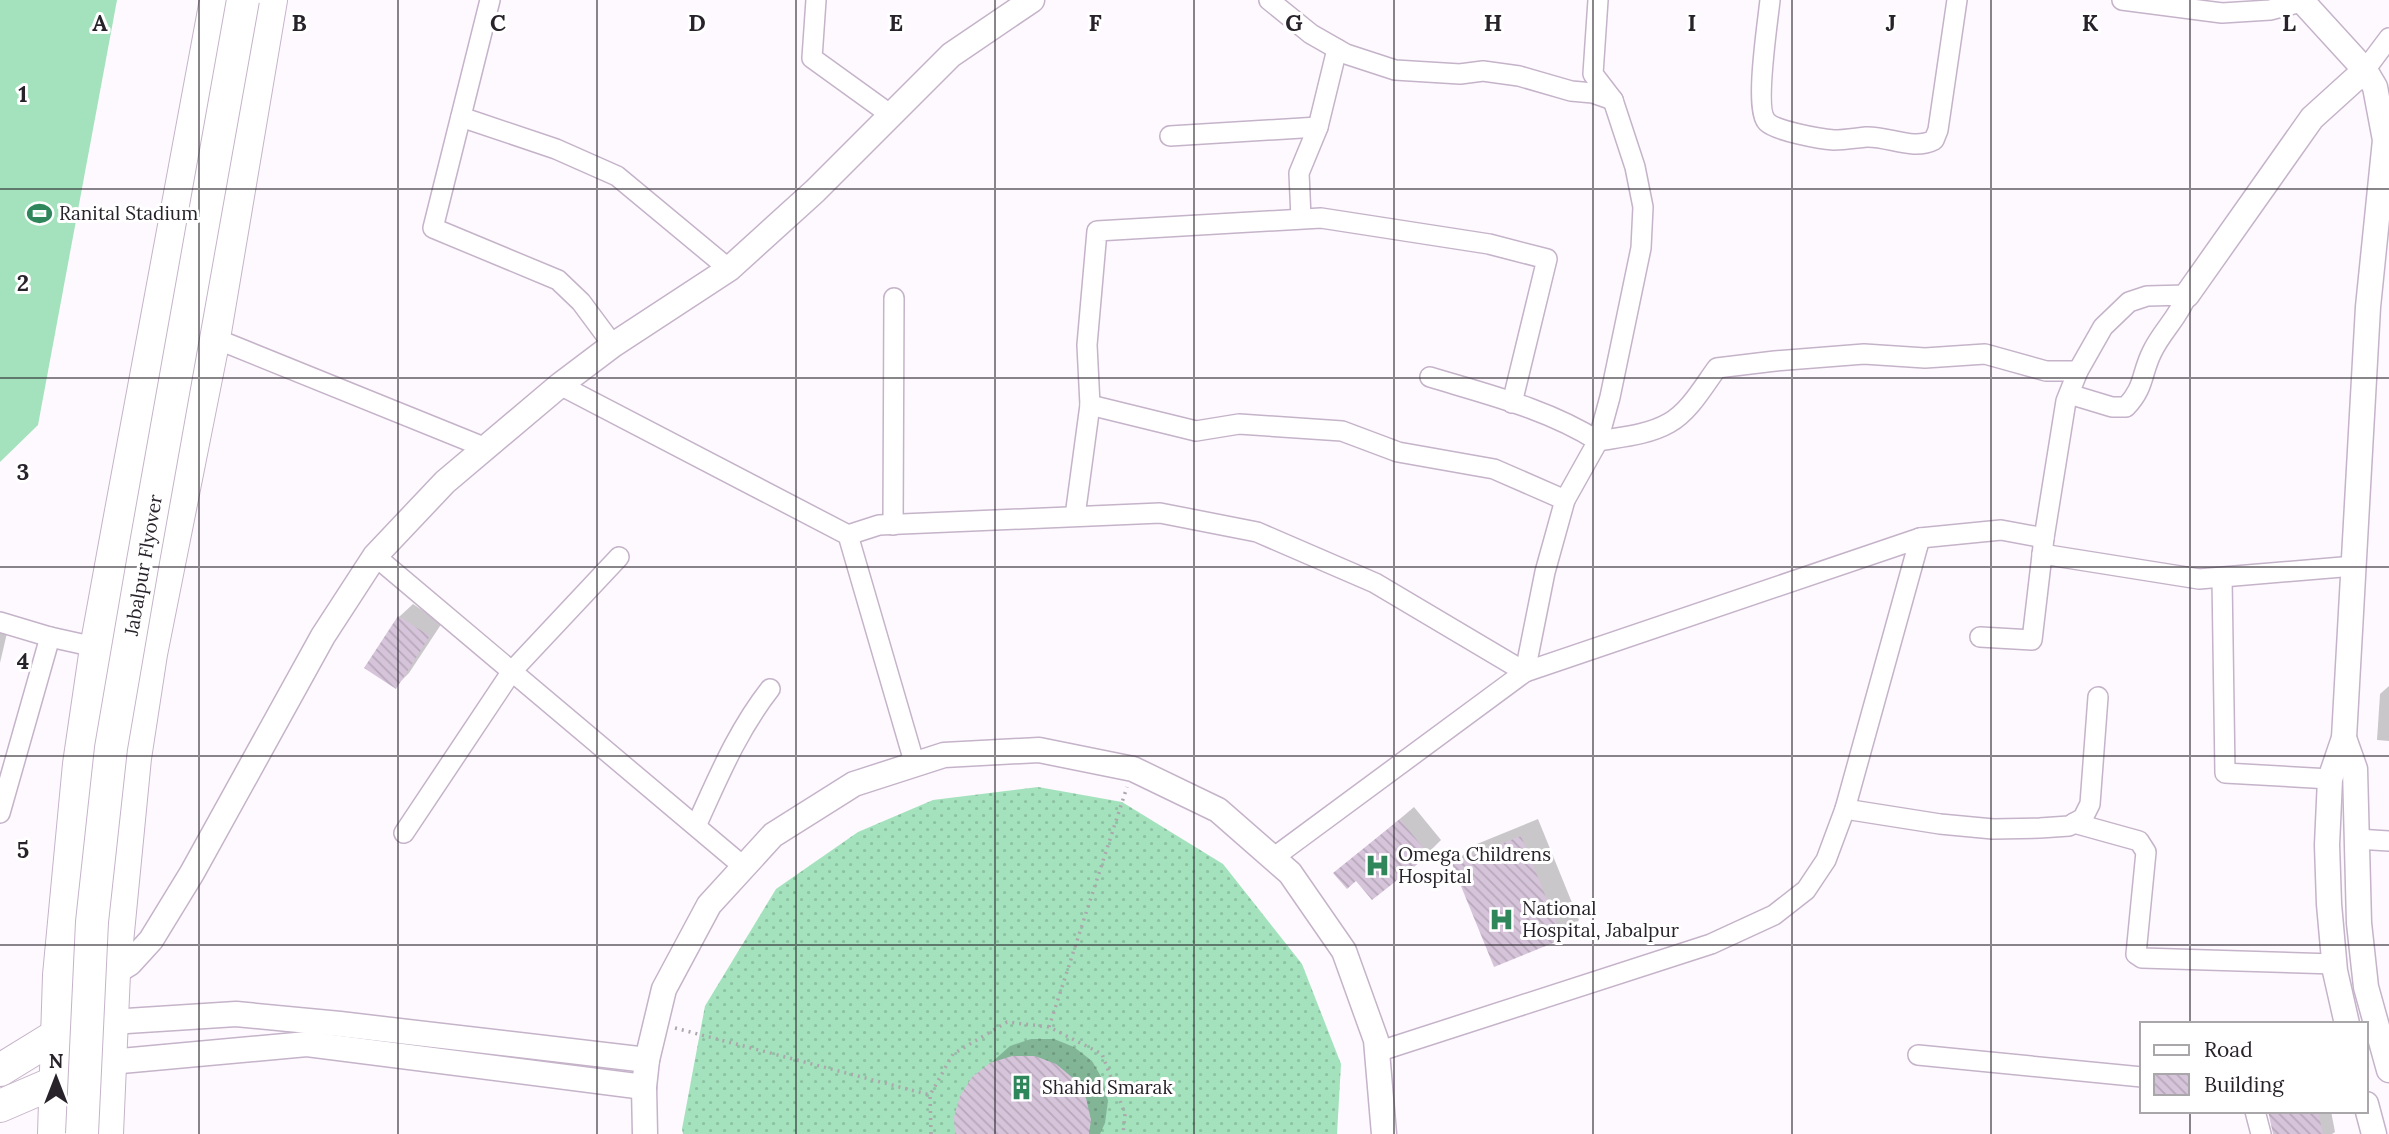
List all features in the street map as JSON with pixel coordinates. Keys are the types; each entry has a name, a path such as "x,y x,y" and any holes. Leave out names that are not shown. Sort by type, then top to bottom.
{"main road":[{"path":"54,1134 59,975 79,764 96,648 216,0"},
{"name":"Jabalpur Flyover","path":"82,1134 92,922 111,748 243,0"},
{"path":"107,1134 114,974 135,758 151,654 214,338 271,0"},
{"path":"0,1070 57,1035 111,1022"},
{"path":"0,1106 56,1081 110,1062"}],"street":[{"path":"490,0 433,228 558,280 581,302 613,345"},
{"path":"816,0 812,58 891,115"},
{"path":"59,975 114,974 130,963 151,940 192,873 323,636 375,556 445,482 560,385 613,345 729,269 815,191 951,55 1032,0"},
{"path":"1269,0 1311,34 1337,49 1395,70 1460,74 1483,71 1519,76 1614,100"},
{"path":"1525,672 1545,572 1565,500 1598,441 1610,397 1641,248 1643,207 1635,167 1614,100 1593,74 1598,0"},
{"path":"1770,0 1761,93 1761,111 1767,122 1779,128 1834,140 1870,137 1924,145 1934,140 1938,130 1957,0"},
{"path":"2122,0 2222,13 2270,10 2301,1 2365,70 2375,87 2387,141 2368,307 2344,738 2330,779 2328,892 2334,964 2347,1022"},
{"path":"2069,394 2112,407 2126,407 2138,395 2152,351 2181,311 2187,295 2312,118 2365,70 2389,38"},
{"path":"1301,219 1299,173 1318,127 1337,49"},
{"path":"461,117 556,149 617,176 729,269"},
{"path":"1170,136 1318,127"},
{"path":"1075,516 1090,405 1087,345 1097,231 1321,218 1489,244 1546,259 1512,403"},
{"path":"1980,637 2032,640 2043,546 2069,394 2078,371 2103,327 2129,302 2147,296 2187,295"},
{"path":"893,525 894,298"},
{"path":"214,338 486,447"},
{"path":"1430,377 1512,403 1582,431 1598,441 1633,435 1669,424 1687,408 1717,368 1864,354 1925,358 1984,354 2046,371 2078,371"},
{"path":"560,385 848,535 879,525 1160,513 1257,532 1374,583 1525,672"},
{"path":"1090,405 1196,431 1239,424 1342,431 1398,452 1494,469 1565,500"},
{"path":"1273,858 1525,672 1920,538 2001,530 2043,546 2199,579 2354,566"},
{"path":"848,535 915,765"},
{"path":"1377,1052 1711,944 1774,915 1806,890 1826,860 1845,809 1920,538"},
{"path":"375,556 744,867"},
{"path":"404,833 512,671 619,557"},
{"path":"2222,578 2225,773 2330,779"},
{"path":"0,622 50,638 96,648 151,654"},
{"path":"0,813 50,638"},
{"path":"696,826 732,746 752,712 770,689"},
{"path":"1845,809 1940,824 1993,829 2069,826 2084,818 2090,804 2098,697"},
{"path":"2344,738 2355,769 2360,923 2366,987 2389,1070"},
{"path":"645,1134 644,1087 647,1060 664,989 709,905 773,835 854,784 944,755 1039,750 1133,769 1218,810 1290,873 1344,951 1376,1040 1384,1134"},
{"path":"2074,823 2143,844 2146,852 2136,954 2141,958 2334,964"},
{"path":"2357,839 2389,841"},
{"path":"111,1022 236,1014 647,1060"},
{"path":"110,1062 307,1044 644,1087"},
{"path":"1918,1055 2140,1077"},
{"path":"2368,1112 2374,1134"},
{"path":"2256,1113 2261,1134"}],"path":[{"path":"1049,1027 1133,769"},
{"path":"931,1134 930,1095 953,1054 1007,1022 1049,1027 1102,1054 1125,1114 1123,1134"},
{"path":"656,1023 930,1095"}],"green space":[{"name":"Ranital Stadium","path":"0,0 117,0 38,425 0,462"},
{"path":"1038,787 1122,802 1223,864 1302,964 1341,1064 1337,1134 683,1134 705,1006 776,889 858,832 933,800"}],"building":[{"path":"398,616 430,636 396,689 364,668"},
{"path":"1400,819 1429,855 1372,900 1356,881 1347,889 1333,873"},
{"path":"1521,836 1563,939 1494,967 1452,864"},
{"name":"Shahid Smarak","path":"1012,1056 1035,1056 1056,1064 1074,1079 1086,1098 1091,1120 1089,1134 955,1134 954,1117 960,1096 972,1077 990,1063"},
{"path":"2268,1113 2318,1113 2323,1134 2273,1134"}],"place":[{"name":"Ranital Stadium","path":"39,213"},
{"name":"Omega Childrens Hospital","path":"1378,865"},
{"name":"National Hospital, Jabalpur","path":"1502,919"},
{"name":"Shahid Smarak","path":"1022,1087"}]}
